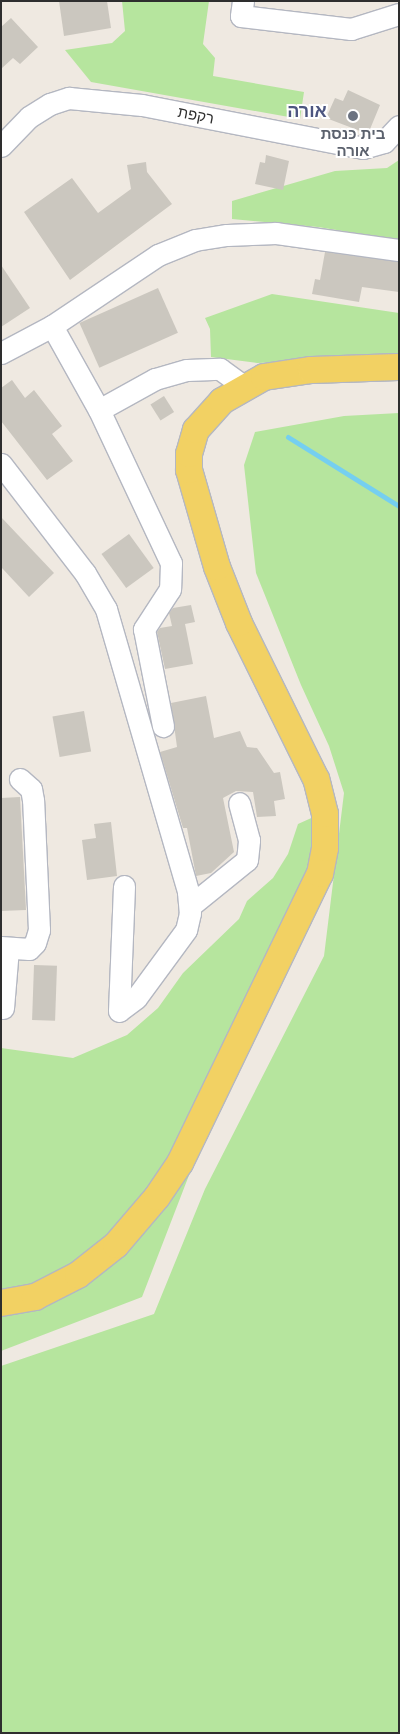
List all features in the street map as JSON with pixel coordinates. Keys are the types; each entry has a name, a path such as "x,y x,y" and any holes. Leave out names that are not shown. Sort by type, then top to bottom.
{"main road":[{"path":"1,1303 35,1297 78,1274 116,1245 157,1197 180,1163 320,874 325,848 325,814 316,779 239,623 201,518 189,470 192,440 203,420 243,386 264,377 286,372 399,367"}],"street":[{"path":"243,1 242,16 351,29 399,14"},
{"name":"רקפת","path":"1,146 29,117 50,104 69,98 142,105 363,148 384,142 399,126"},
{"path":"1,353 52,326 158,255 196,240 235,234 276,233 399,250"},
{"path":"52,326 99,410 171,564 170,589 144,629 163,726"},
{"path":"99,410 155,379 187,370 220,369 243,386"},
{"path":"1,464 88,578 106,609 190,906 188,924 183,935 136,998 119,1011 124,886"},
{"path":"3,1008 4,948 29,949 35,943 39,930 33,800 31,789 20,779"},
{"path":"190,906 247,860 249,840 239,803"}],"green space":[{"path":"122,1 209,1 203,44 215,58 213,76 304,92 300,119 91,82 65,50 112,43 125,31"},
{"path":"399,160 399,240 318,227 232,219 232,201 335,171 387,168"},
{"path":"272,294 399,313 399,357 257,363 211,357 210,329 205,318"},
{"path":"399,413 399,1733 1,1733 1,1366 154,1314 205,1189 324,956 344,793 329,746 301,685 256,573 244,465 255,432 344,416"},
{"path":"318,815 308,867 142,1297 1,1351 1,1048 73,1058 127,1035 158,1008 183,973 239,919 247,901 273,878 288,854 298,824"}],"building":[{"path":"59,1 107,1 111,28 64,36"},
{"path":"11,18 38,47 20,64 13,58 1,69 1,27"},
{"path":"348,90 380,105 368,134 326,118 335,98 343,101"},
{"path":"266,155 289,161 283,190 255,184 260,162 265,163"},
{"path":"146,162 147,172 172,204 70,280 24,212 72,178 98,213 131,189 127,165"},
{"path":"325,252 399,262 399,292 362,287 359,302 312,294 315,279 320,280"},
{"path":"1,265 30,308 1,327"},
{"path":"158,288 178,333 99,368 79,323"},
{"path":"12,380 25,398 34,390 62,426 52,434 73,461 47,480 1,421 1,388"},
{"path":"164,396 174,412 160,421 150,404"},
{"path":"1,517 54,573 29,597 1,567"},
{"path":"129,534 154,568 126,588 101,554"},
{"path":"191,605 195,622 185,624 193,664 165,669 157,632 160,628 172,626 169,613 173,608"},
{"path":"206,696 214,738 240,731 247,747 257,748 274,773 280,772 285,799 274,801 276,816 257,817 253,792 236,791 223,798 234,852 211,873 196,876 187,828 183,828 160,752 177,747 171,703"},
{"path":"84,711 91,751 60,757 52,717"},
{"path":"20,797 26,910 1,911 1,798"},
{"path":"111,822 117,876 87,880 82,840 96,838 94,824"},
{"path":"34,965 57,966 55,1021 32,1020"}],"waterway":[{"path":"288,437 399,506"}],"place":[{"name":"בית כנסת אורה","path":"353,116"}],"district":[{"name":"אורה","path":"307,111"}]}
